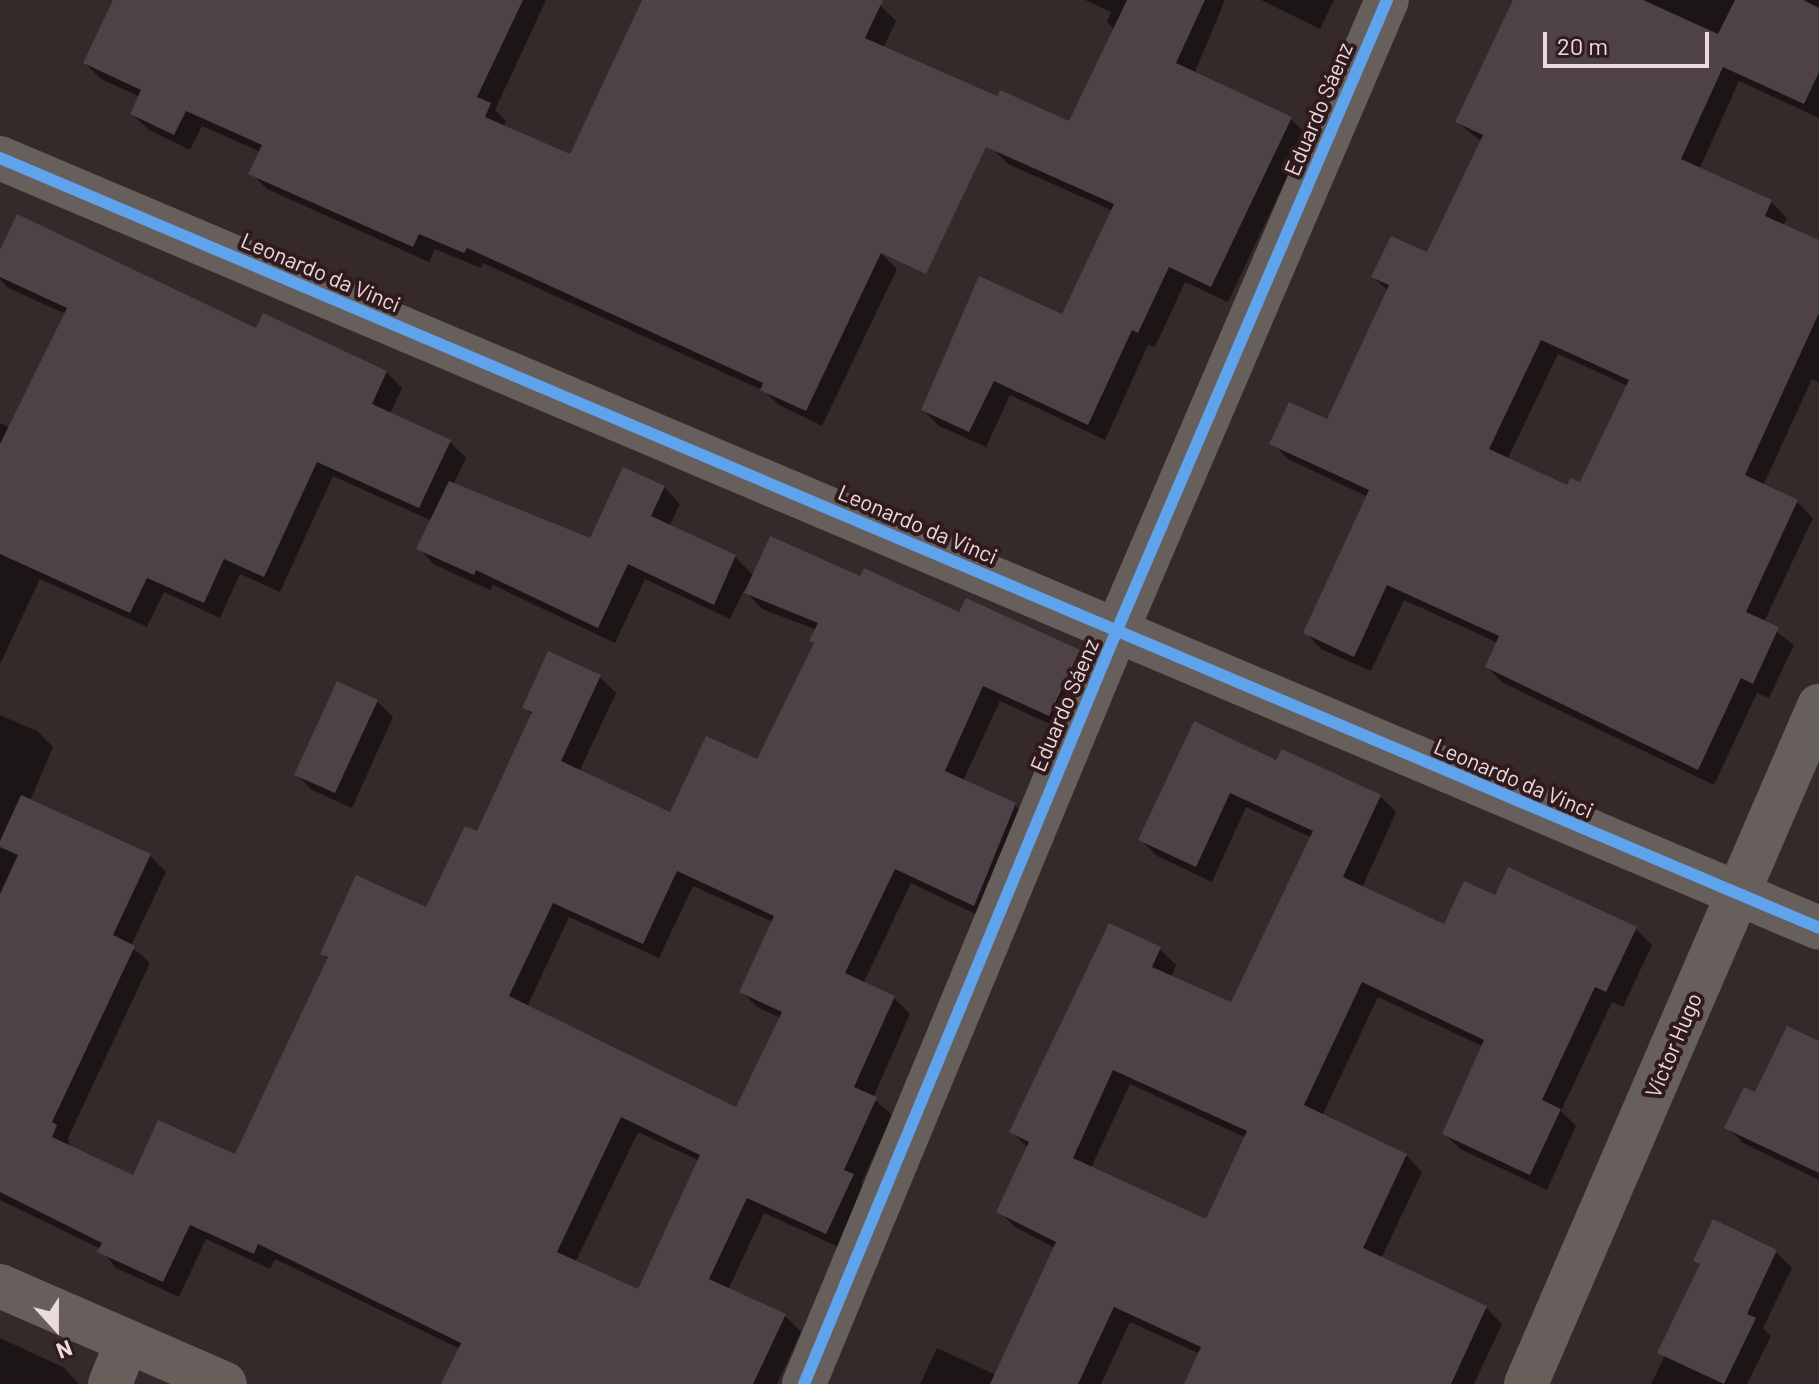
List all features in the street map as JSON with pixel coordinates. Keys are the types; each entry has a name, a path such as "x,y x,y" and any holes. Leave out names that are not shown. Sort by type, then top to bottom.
{"street":[{"name":"Eduardo Sáenz","path":"804,1384 1117,630 1387,0"},
{"name":"Leonardo da Vinci","path":"0,158 1819,928"},
{"name":"Víctor Hugo","path":"1526,1384 1819,706"},
{"path":"0,1286 225,1384"},
{"path":"110,1384 127,1342"}],"building":[{"path":"113,0 523,0 477,97 491,103 485,117 570,154 642,0 883,0 865,38 997,96 1000,90 1069,121 1127,0 1205,0 1176,63 1292,117 1211,287 1169,267 1138,333 1132,330 1088,425 994,381 969,432 921,410 979,276 1062,314 1114,204 986,147 926,274 881,253 806,411 760,390 763,383 467,248 464,253 419,234 413,247 248,174 262,145 186,111 174,135 130,114 141,90 83,63"},
{"path":"1513,0 1643,0 1718,34 1735,0 1803,0 1819,8 1819,72 1804,104 1723,67 1681,159 1772,200 1765,216 1819,240 1819,313 1745,475 1798,500 1746,612 1779,627 1753,684 1741,678 1698,770 1485,667 1499,636 1387,585 1354,657 1303,633 1369,490 1269,444 1289,402 1327,419 1389,285 1371,277 1391,236 1427,252 1483,135 1455,122","holes":["1541,340 1629,380 1580,482 1570,478 1567,485 1489,449"]},
{"path":"17,214 256,328 263,313 387,371 372,404 451,440 419,508 317,462 264,577 224,559 204,603 147,578 130,613 0,554 0,444 67,308 0,277 0,250"},
{"path":"623,467 665,486 651,516 736,555 714,605 628,564 598,628 476,570 474,575 416,549 449,481 590,538"},
{"path":"770,536 860,576 864,568 959,612 966,598 1080,650 1049,716 983,686 945,771 1016,803 974,906 895,869 845,973 895,996 854,1087 877,1097 844,1170 854,1174 826,1234 747,1198 709,1279 786,1314 753,1384 441,1384 461,1343 258,1244 254,1254 190,1225 163,1282 97,1252 102,1243 0,1192 0,894 18,855 0,847 0,841 21,795 151,854 113,935 135,946 52,1122 57,1125 52,1137 133,1175 158,1120 235,1154 328,957 320,954 356,875 426,907 465,826 477,831 532,712 522,708 548,651 601,675 561,761 670,812 706,736 757,759 814,643 809,641 818,623 744,593","holes":["677,871 774,916 739,992 782,1012 736,1107 509,996 553,903 643,944","621,1117 700,1155 638,1289 557,1252"]},
{"path":"337,681 378,700 335,793 294,775"},
{"path":"1194,721 1276,760 1282,749 1381,795 1343,877 1444,924 1464,881 1495,895 1508,867 1637,927 1606,992 1595,987 1542,1100 1561,1109 1530,1175 1442,1134 1484,1040 1362,982 1304,1105 1407,1154 1363,1248 1487,1306 1451,1384 1184,1384 1201,1347 1114,1307 1078,1384 990,1384 1056,1242 996,1212 1029,1142 1009,1132 1109,923 1161,947 1152,967 1231,1002 1313,831 1230,793 1196,867 1138,840","holes":["1113,1070 1247,1131 1206,1219 1073,1158"]},
{"path":"1787,1026 1819,1041 1819,1173 1724,1128 1744,1087 1755,1092"},
{"path":"1713,1219 1777,1250 1747,1314 1756,1318 1724,1384 1657,1353 1700,1264 1693,1261"}],"cycle path":[{"path":"804,1384 1117,630 1387,0"},
{"path":"0,158 1819,928"}]}
